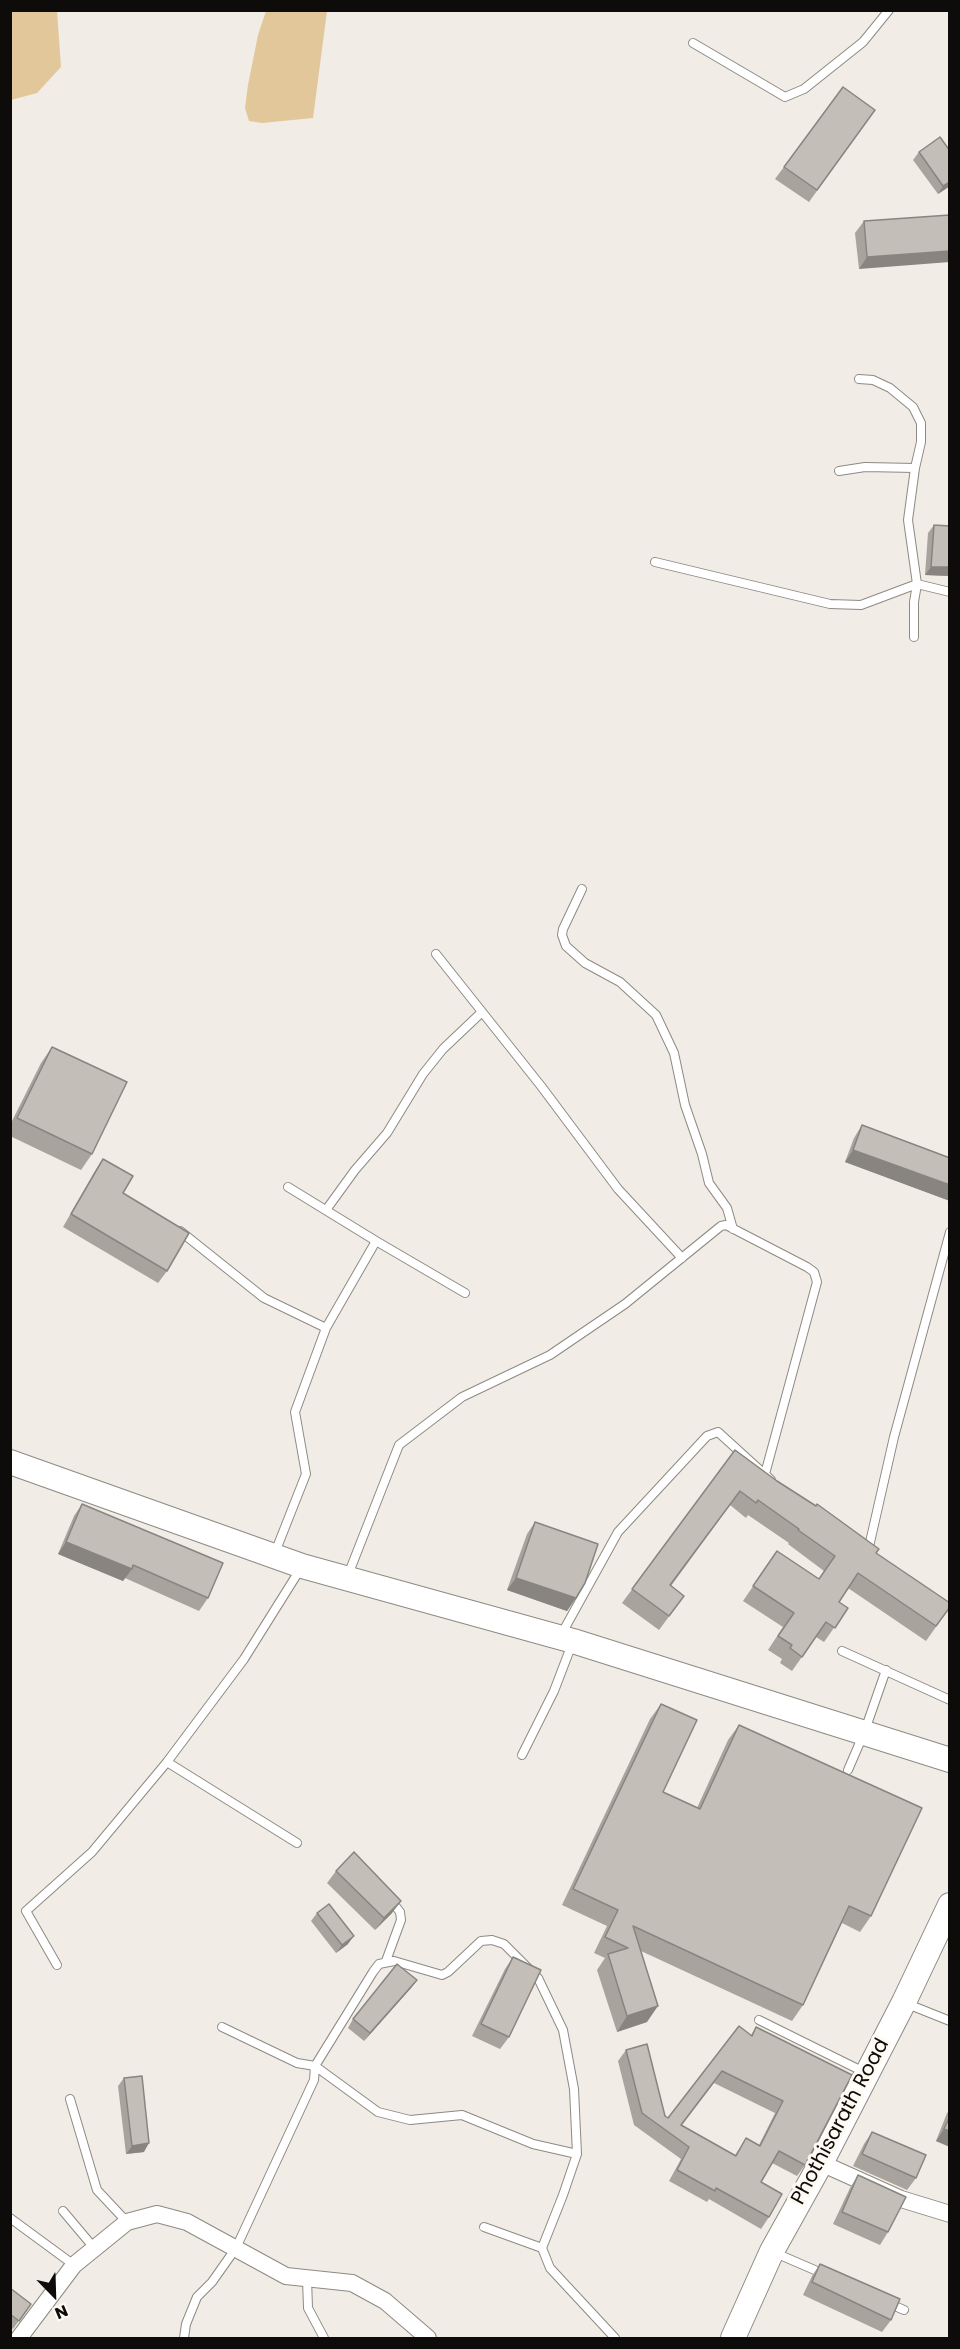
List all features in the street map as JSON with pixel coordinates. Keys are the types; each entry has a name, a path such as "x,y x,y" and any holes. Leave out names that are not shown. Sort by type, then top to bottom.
{"street":[{"path":"10,1462 302,1566 566,1639 950,1760"},
{"name":"Phothisarath Road","path":"733,2338 772,2251 821,2163 904,2002 950,1905"},
{"path":"821,2163 901,2199 950,2214"},
{"path":"19,2338 74,2265 127,2222 157,2214 187,2222 286,2276 352,2283 385,2301 428,2338"}],"lane":[{"path":"693,43 785,98 804,89 863,42 889,10"},
{"path":"859,379 873,380 890,388 912,407 921,423 921,442 908,520 917,584 914,602 914,638"},
{"path":"839,471 865,467 915,468"},
{"path":"655,562 830,604 861,604 917,584 950,591"},
{"path":"582,889 563,929 562,935 566,946 585,963 620,982 656,1015 674,1053 685,1105 702,1154 709,1183 727,1208 733,1229"},
{"path":"436,954 541,1086 618,1190 682,1258"},
{"path":"326,1210 355,1170 387,1133 423,1074 443,1049 482,1012"},
{"path":"288,1187 465,1293"},
{"path":"169,1224 264,1298 326,1328"},
{"path":"347,1578 399,1445 462,1397 550,1355 625,1304 721,1226 726,1225 807,1267 814,1272 816,1282 765,1474"},
{"path":"868,1551 894,1437 950,1232"},
{"path":"274,1556 306,1474 295,1412 326,1328 376,1241"},
{"path":"522,1755 554,1691 566,1639 618,1532 707,1436 718,1432 782,1489"},
{"path":"858,1544 877,1557"},
{"path":"57,1965 26,1911 92,1852 167,1762 243,1659 302,1566"},
{"path":"842,1651 950,1700"},
{"path":"848,1770 864,1733 886,1670"},
{"path":"167,1762 297,1844"},
{"path":"382,1891 400,1912 400,1920 386,1961"},
{"path":"184,2338 186,2324 197,2297 212,2282 236,2248 314,2080 315,2066 379,1964 394,1961 442,1975 482,1941 492,1940 504,1944 538,1978 563,2030 574,2089 577,2154 564,2195 542,2248 550,2268 615,2338"},
{"path":"904,2002 950,2020"},
{"path":"759,2020 866,2073"},
{"path":"222,2027 297,2063 315,2066 378,2112 410,2120 462,2115 533,2144 577,2154"},
{"path":"70,2099 97,2190 127,2222"},
{"path":"63,2211 94,2249"},
{"path":"10,2218 74,2265"},
{"path":"484,2227 542,2248"},
{"path":"772,2251 833,2278"},
{"path":"307,2279 308,2308 324,2338"},
{"path":"884,2301 904,2310"}],"shaded area":[{"path":"10,11 57,11 61,67 37,93 11,100"},
{"path":"266,11 327,11 313,118 262,123 249,121 245,108 248,85 258,35"}],"building":[{"path":"843,87 875,110 817,190 784,167"},
{"path":"940,137 950,151 950,182 943,186 919,152"},
{"path":"950,215 950,251 867,257 864,221"},
{"path":"934,525 950,526 950,567 931,567"},
{"path":"52,1047 127,1082 92,1154 17,1118"},
{"path":"862,1125 950,1158 950,1185 853,1150"},
{"path":"103,1159 133,1176 123,1193 189,1233 167,1271 71,1214"},
{"path":"735,1450 777,1481 816,1506 817,1504 879,1549 876,1553 950,1603 950,1607 936,1626 858,1573 839,1602 848,1608 835,1628 826,1622 802,1657 790,1648 792,1645 778,1636 794,1613 753,1586 777,1551 819,1579 835,1556 758,1500 756,1503 740,1491 670,1585 684,1596 669,1616 632,1589"},
{"path":"82,1504 223,1563 208,1598 133,1565 132,1569 66,1542"},
{"path":"535,1522 598,1544 585,1583 576,1598 516,1578"},
{"path":"661,1704 697,1720 663,1792 700,1809 739,1725 922,1808 871,1916 849,1906 803,2005 633,1926 658,2006 627,2016 608,1954 628,1948 605,1937 618,1910 573,1889"},
{"path":"354,1852 401,1901 384,1918 336,1871"},
{"path":"329,1904 354,1936 342,1945 317,1913"},
{"path":"513,1957 541,1970 509,2037 481,2024"},
{"path":"397,1964 417,1980 370,2033 353,2019"},
{"path":"739,2026 752,2036 756,2027 852,2075 805,2165 779,2151 761,2182 782,2194 769,2217 677,2170 689,2147 642,2113 626,2050 647,2044 665,2116 668,2118","holes":["722,2071 783,2101 760,2146 746,2138 736,2156 681,2125"]},
{"path":"142,2076 149,2143 132,2146 124,2078"},
{"path":"950,2116 950,2131 944,2129"},
{"path":"872,2132 926,2155 916,2178 862,2154"},
{"path":"858,2175 906,2197 888,2232 842,2212"},
{"path":"820,2264 900,2299 891,2320 812,2282"},
{"path":"10,2288 31,2304 19,2321 10,2314"}]}
